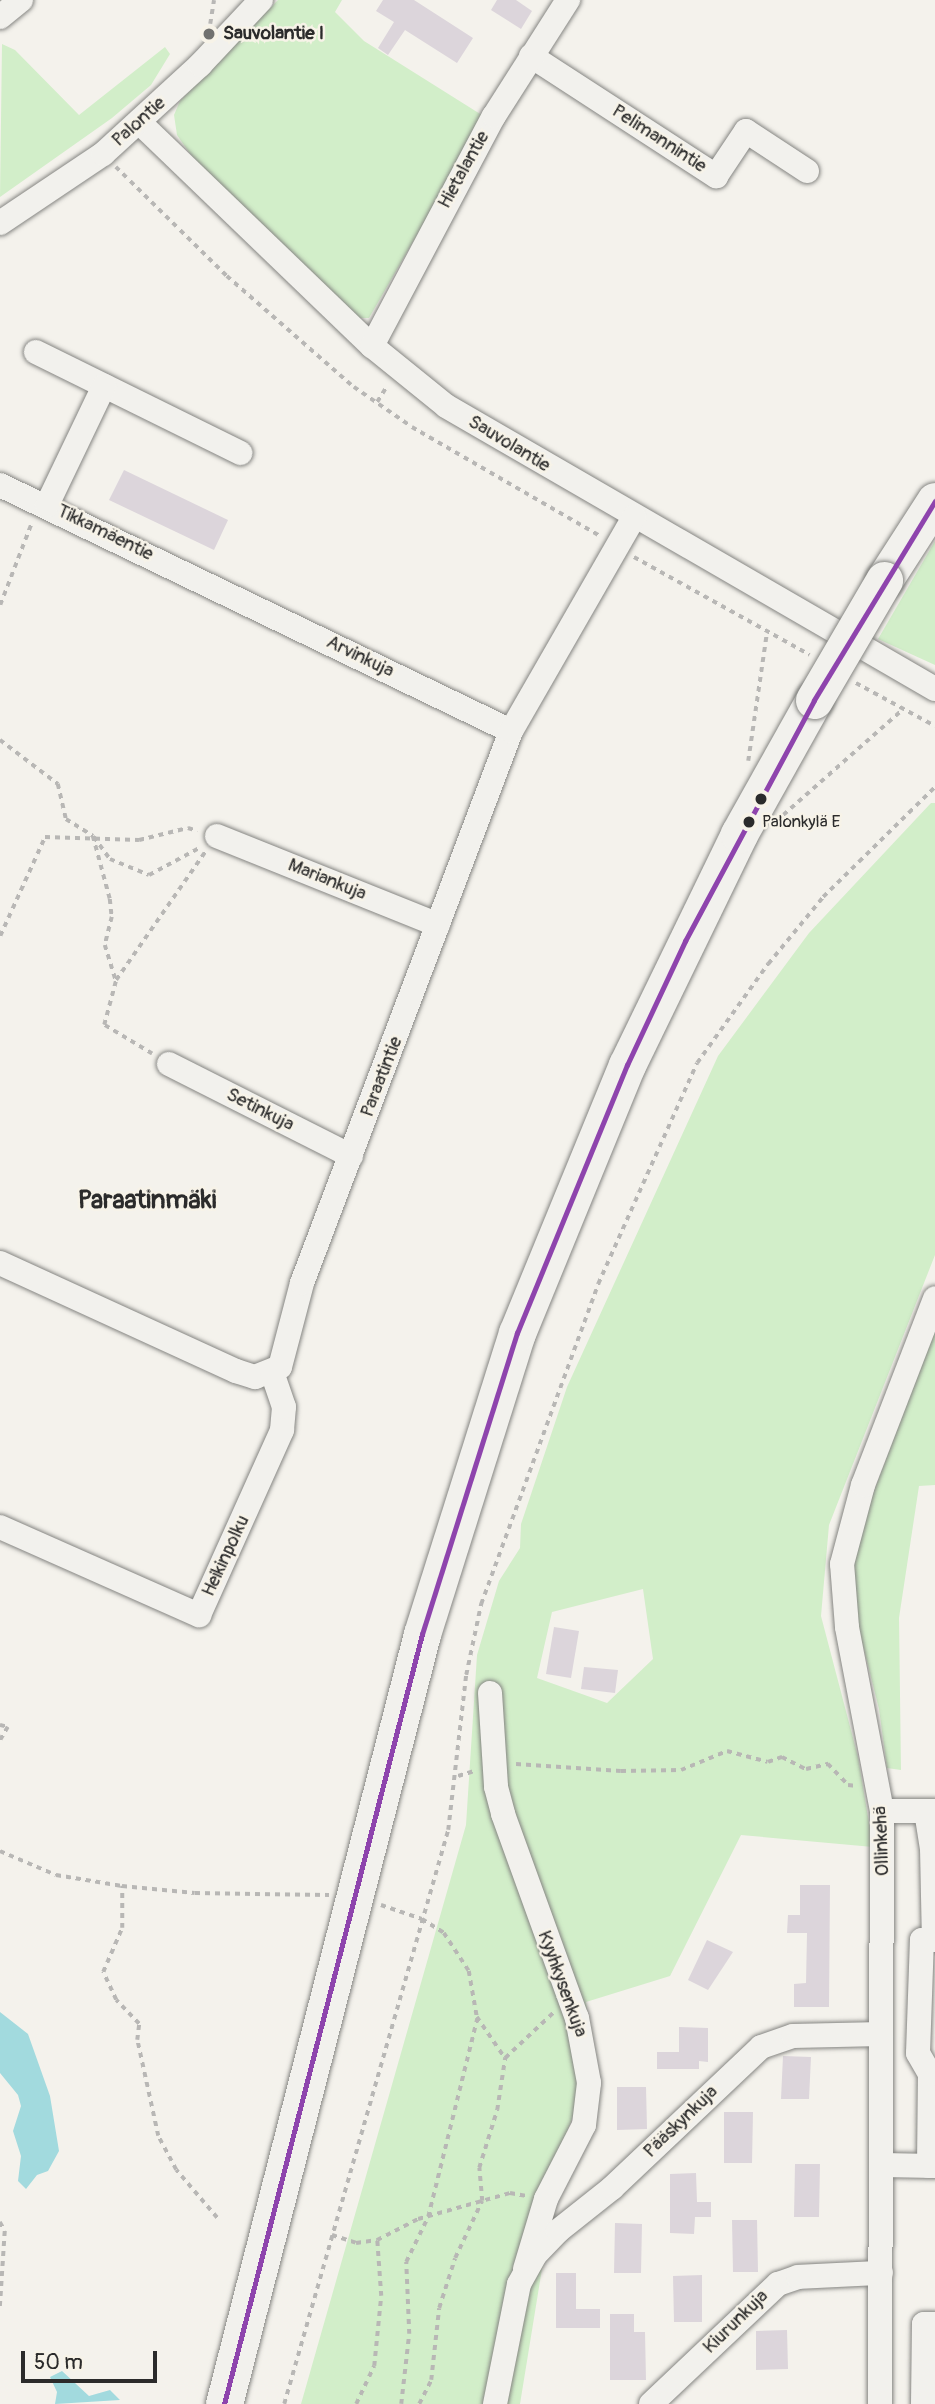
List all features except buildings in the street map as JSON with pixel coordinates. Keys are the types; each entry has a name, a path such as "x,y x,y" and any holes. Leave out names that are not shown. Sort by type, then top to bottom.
{"highway":[{"path":"224,2404 422,1634 517,1333 633,1052 739,834 884,580 935,501"}],"street":[{"path":"0,17 20,0"},
{"name":"Palontie","path":"0,223 69,178 140,123 261,0"},
{"name":"Hietalantie","path":"372,346 454,187 531,56 568,0"},
{"name":"Pelimannintie","path":"531,56 716,176 746,131 807,171"},
{"name":"Sauvolantie","path":"140,123 372,346 446,406 634,517 935,688"},
{"path":"36,352 240,453"},
{"path":"43,504 104,386"},
{"name":"Tikkamäentie","path":"0,485 208,583"},
{"name":"Paraatintie","path":"272,1373 285,1359 302,1283 511,732 634,517"},
{"name":"Arvinkuja","path":"208,583 511,732"},
{"name":"Mariankuja","path":"217,836 438,925"},
{"name":"Setinkuja","path":"169,1064 351,1156"},
{"path":"0,1263 236,1371 254,1377 272,1373"},
{"name":"Ollinkehä","path":"880,2404 881,1801 847,1627 842,1564 863,1485 935,1298"},
{"name":"Heikinpolku","path":"0,1527 199,1615 282,1430 284,1406 272,1373"},
{"name":"Kyyhkysenkuja","path":"490,1693 494,1765 503,1814 584,2042 587,2112 546,2199 522,2276 495,2404"},
{"path":"881,1801 930,1811 934,1940 922,1940 918,2053 930,2074 932,2166 882,2165"},
{"name":"Pääskynkuja","path":"522,2276 558,2231 612,2188 761,2047 793,2036 881,2034"},
{"name":"Kiurunkuja","path":"651,2404 778,2284 799,2277 881,2273"},
{"path":"923,2404 924,2324 935,2324"}],"path":[{"path":"0,605 43,504"},
{"path":"745,774 767,631"},
{"path":"774,823 902,710"},
{"path":"0,740 58,784 66,819 93,836 110,859 124,869 149,875 217,836"},
{"path":"284,2404 448,1830 457,1777 472,1640 488,1578 568,1360 680,1094 739,1003 807,916 881,836 935,787"},
{"path":"0,936 46,837 93,836 139,840 188,828 217,836"},
{"path":"93,836 108,888 112,917 105,944 117,980"},
{"path":"169,1064 104,1025 117,980 217,836"},
{"path":"0,1725 8,1727 0,1741"},
{"path":"457,1777 494,1765 681,1770 727,1751 768,1762 782,1757 806,1769 828,1764 848,1784 881,1801"},
{"path":"0,1851 56,1875 122,1886 195,1893 353,1895 422,1919 444,1933 469,1971 477,2017 428,2217 406,2262 409,2334 401,2404"},
{"path":"122,1886 122,1928 103,1972 117,2000 139,2024 137,2040 158,2136 176,2170 216,2218"},
{"path":"419,2404 431,2380 439,2308 455,2258 482,2201 479,2168 498,2110 505,2059 547,2017 570,2004"},
{"path":"477,2017 505,2059"},
{"path":"332,2235 356,2243 377,2240 385,2232 510,2193 546,2199"},
{"path":"0,2222 5,2231 0,2308"},
{"path":"356,2404 374,2366 381,2296 377,2240"}],"green space":[{"path":"278,0 342,0 335,12 364,41 485,117 369,318 357,318 195,161 177,135 174,115 180,101"},
{"path":"2,44 15,50 79,115 165,47 170,54 151,85 112,118 0,197"},
{"path":"935,541 935,665 878,639"},
{"path":"931,803 935,803 935,1255 829,1525 821,1616 858,1757 873,1847 741,1835 670,1976 586,2002 593,2062 562,2146 520,2404 301,2404 466,1825 477,1655 499,1581 520,1548 521,1524 567,1387 718,1056 809,933","holes":["643,1589 653,1659 607,1703 537,1678 552,1612"]},
{"path":"935,1328 935,1485 919,1486 899,1618 901,1770 887,1768 879,1709 851,1598 852,1550"}],"water":[{"path":"0,2012 28,2034 50,2096 59,2151 48,2171 37,2175 26,2189 18,2181 21,2156 13,2131 21,2106 18,2095 0,2073"},
{"path":"62,2371 89,2396 110,2390 120,2400 55,2404 57,2392 50,2377"}],"transit line":[{"path":"224,2404 422,1634 517,1333 627,1065 685,941 814,700 935,501"}],"place":[{"name":"Sauvolantie I","path":"209,34"},
{"name":"Palonkylä E","path":"749,822"}],"district":[{"name":"Paraatinmäki","path":"147,1201"}]}
